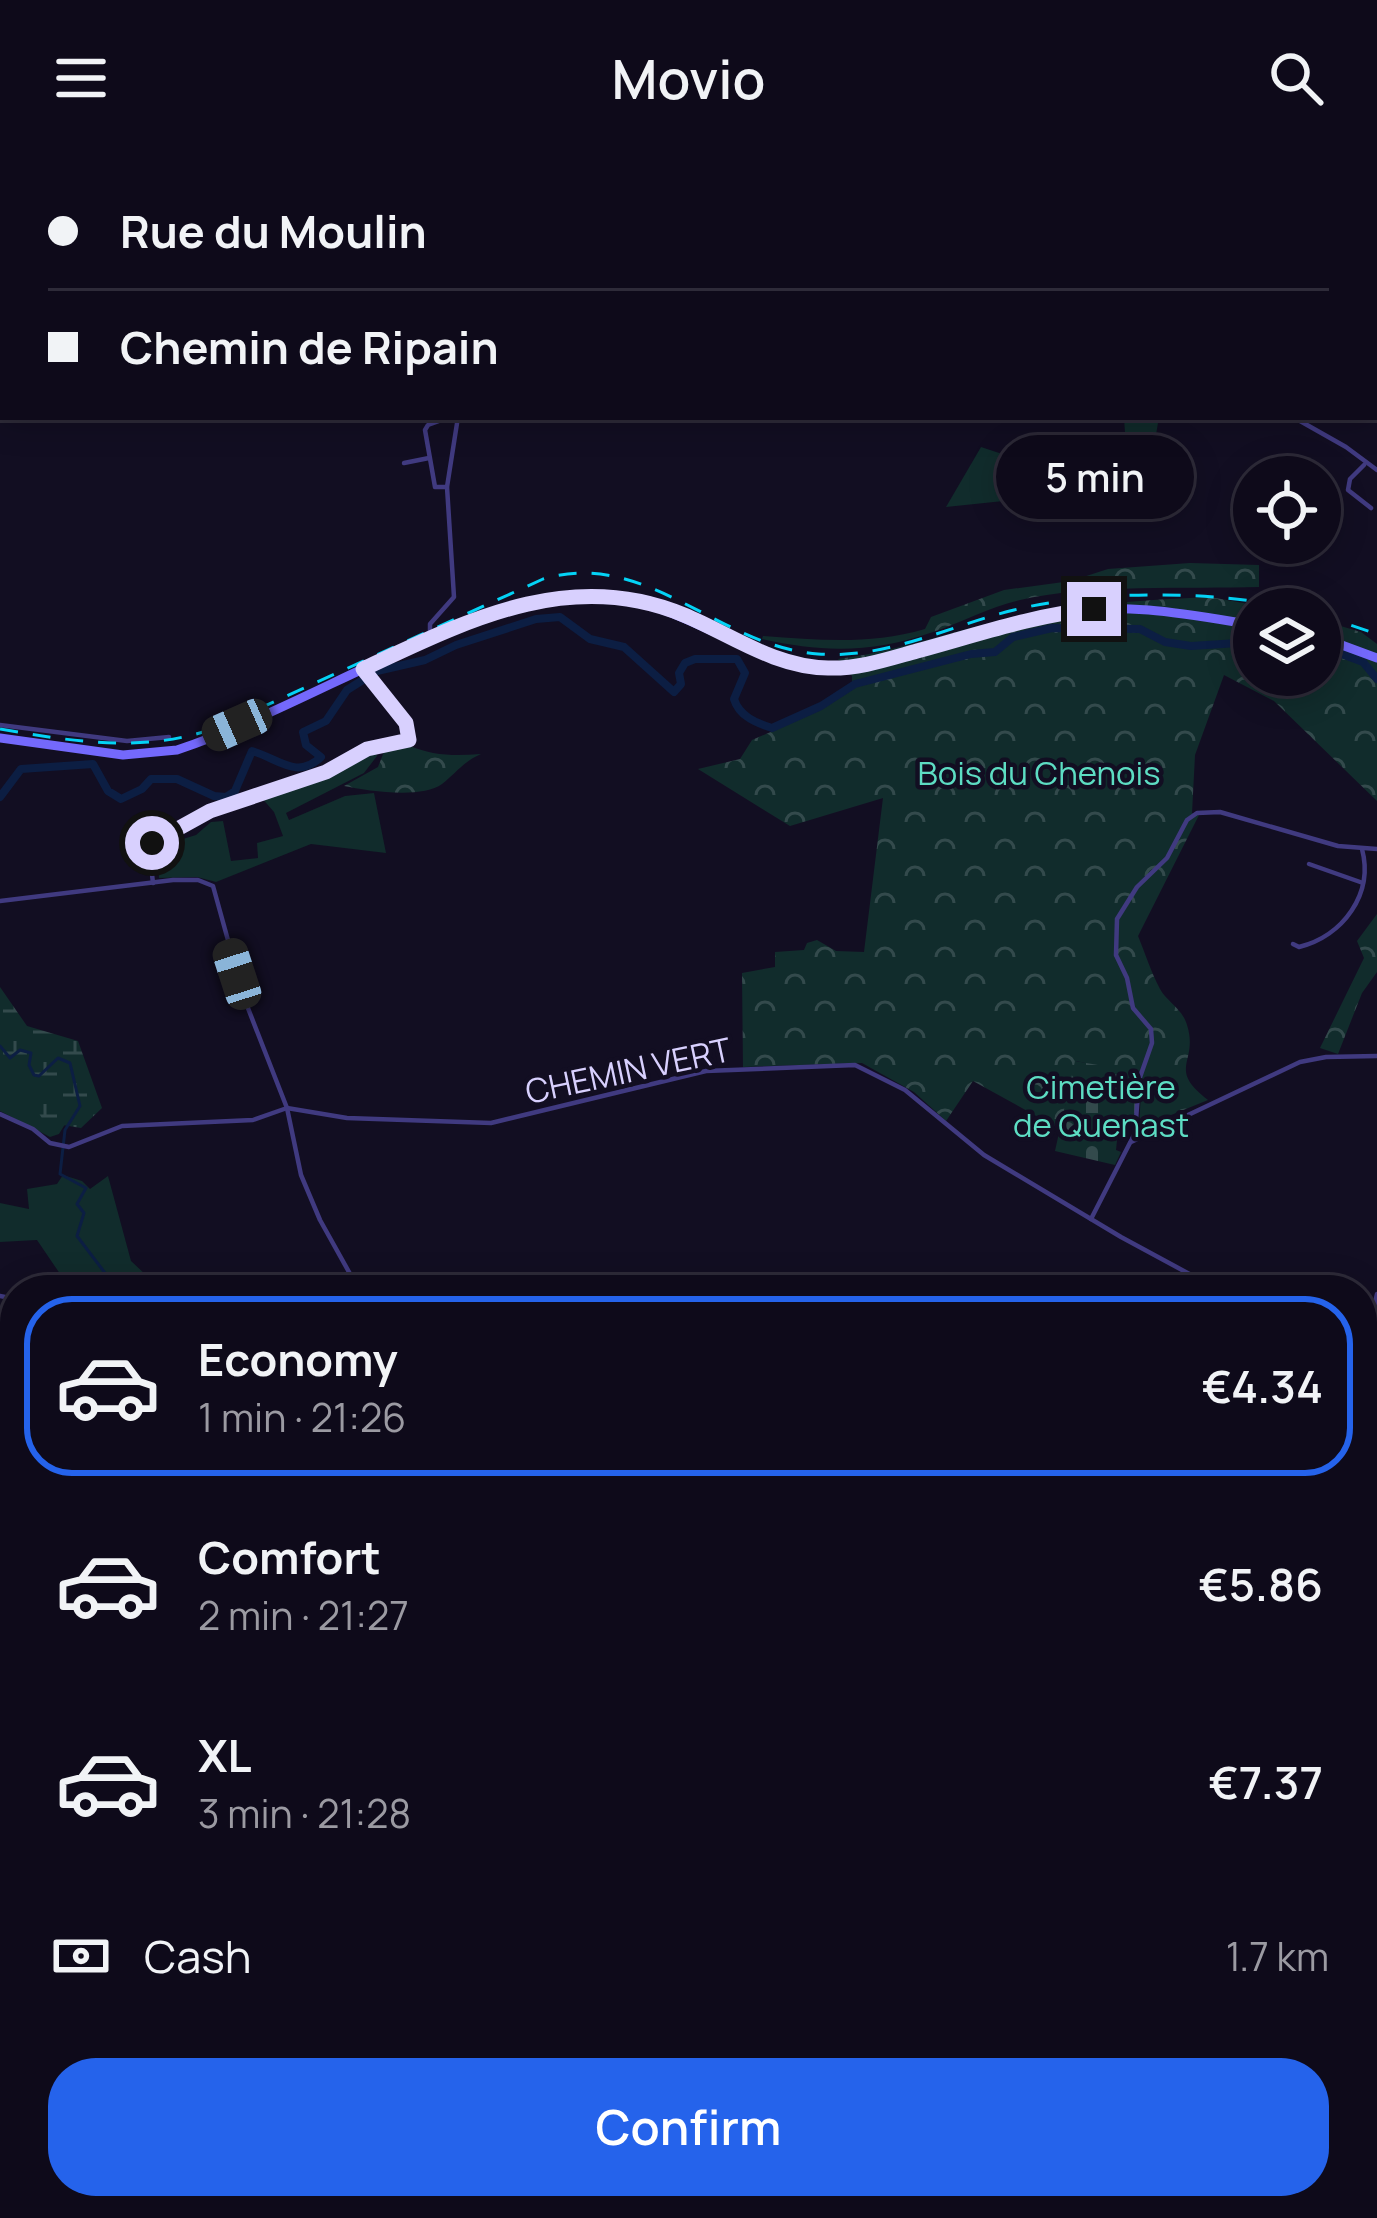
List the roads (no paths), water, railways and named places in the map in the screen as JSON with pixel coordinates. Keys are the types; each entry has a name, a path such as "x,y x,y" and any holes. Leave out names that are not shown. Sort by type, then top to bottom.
{"street":[{"path":"445,420 426,426 435,487 447,488"},
{"path":"430,639 430,624 454,597 447,488 454,420"},
{"path":"1298,420 1377,470"},
{"path":"404,463 429,458"},
{"path":"1364,464 1350,479 1348,490 1371,508"},
{"path":"0,738 123,755 168,752 367,674 430,639 511,605 556,597 592,596 661,607 795,664 846,668 1042,616 1094,609 1149,609 1233,622"},
{"path":"1341,645 1377,658"},
{"path":"153,883 149,850 156,839 210,811 338,767 367,749 409,740 406,723 367,674"},
{"path":"0,724 127,741 169,737"},
{"path":"1091,1219 1137,1125 1139,1080 1153,1036 1133,1008 1114,934 1127,899 1167,858 1189,818 1220,812 1338,846 1377,849"},
{"path":"1293,944 1311,944 1341,925 1355,906 1370,862 1362,850"},
{"path":"1309,864 1363,883"},
{"path":"0,901 198,880 216,889 239,982 286,1108 306,1187 351,1275"},
{"path":"1130,1142 1300,1062 1377,1056"},
{"name":"CHEMIN VERT","path":"0,1114 66,1147 122,1126 253,1120 286,1108 347,1118 491,1124 706,1071 855,1065 905,1090 971,1146 1192,1275"}],"waterway":[{"path":"0,797 21,769 93,764 108,791 121,799 151,779 177,779 226,797 235,791 252,751 296,767 321,757 306,745 303,732 326,721 347,690 377,671 425,660 536,619 560,617 590,639 624,647 674,692 681,684 679,673 685,663 737,659 745,673 736,705 749,718 772,728 855,684 995,652 1013,637 1052,628 1140,629 1165,642 1233,643"},
{"path":"1341,654 1363,662 1377,679"},
{"path":"0,1046 10,1058 20,1050 31,1053 29,1065 34,1075 39,1076 58,1058 70,1063 80,1106 65,1130 60,1174 86,1188 77,1204 84,1213 77,1236 105,1275"}],"railway":[{"path":"0,729 111,743 193,735 543,579 580,573 649,587 748,635 818,654 893,646 1046,603 1155,595 1233,599"},
{"path":"1341,622 1377,634"}],"park label":[{"name":"Bois du Chenois","path":"1039,772"},
{"name":"Cimetière de Quenast","path":"1101,1105"}]}
